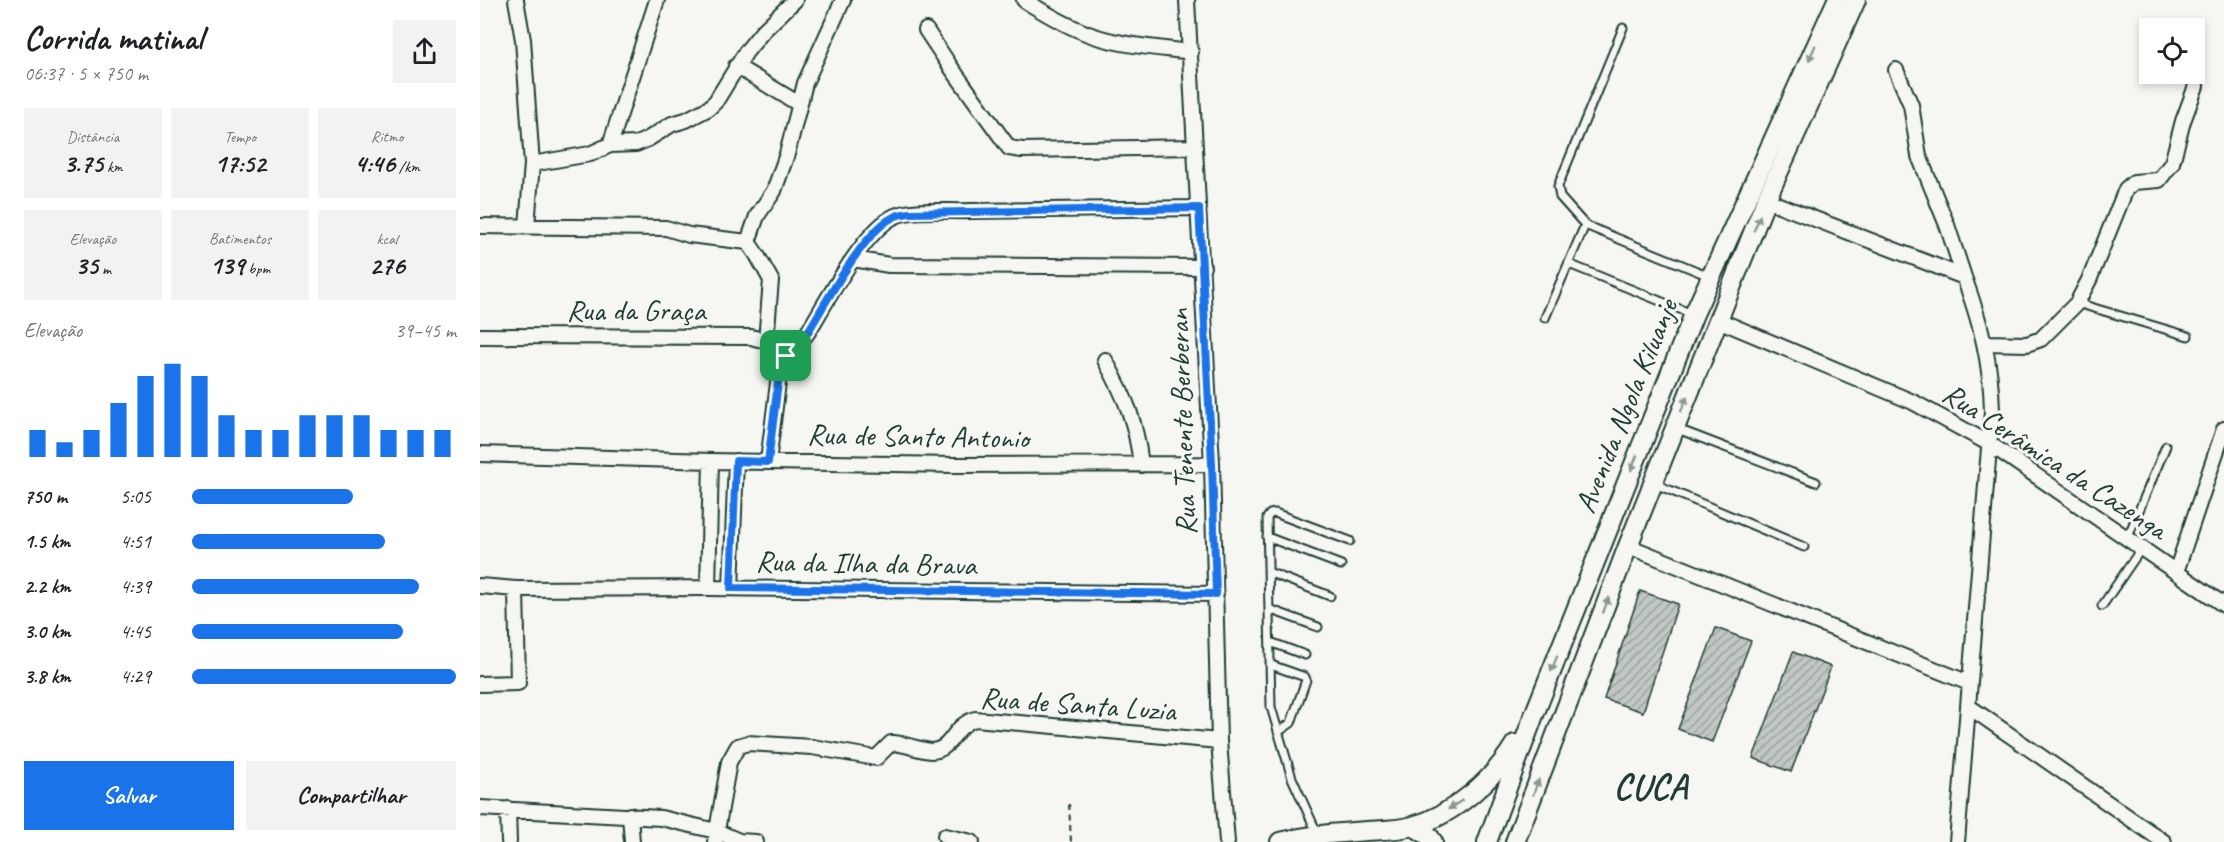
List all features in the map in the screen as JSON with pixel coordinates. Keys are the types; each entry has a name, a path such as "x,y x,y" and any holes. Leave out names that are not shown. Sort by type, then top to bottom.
{"main road":[{"name":"Avenida Ngola Kiluanje","path":"1487,842 1534,715 1694,314 1836,0"},
{"name":"Avenida Ngola Kiluanje","path":"1515,842 1628,546 1766,200 1856,0"},
{"path":"1280,842 1318,835 1413,826 1448,810 1482,786 1506,759 1534,715"},
{"path":"1413,826 1428,835 1433,842"}],"street":[{"path":"516,0 523,40 532,164 527,226"},
{"path":"610,145 657,0"},
{"path":"532,164 590,154 610,145 636,144 672,124 686,120 709,108 716,101 736,66 763,31 795,0"},
{"path":"748,242 757,216 774,191 788,154 809,71 843,0"},
{"path":"1024,0 1075,28 1095,36 1116,42 1191,52"},
{"name":"Rua Tenente Berberan","path":"1187,0 1203,267 1212,464 1219,741 1227,842"},
{"path":"926,30 1010,148 1022,150 1195,147"},
{"path":"736,66 799,104"},
{"path":"1896,70 1911,105 1925,173 1947,225 1986,344 1991,384 1990,444 1957,842"},
{"path":"1986,344 2027,344 2041,339 2077,303 2090,278 2126,189 2134,182 2159,180 2169,169 2196,86"},
{"path":"1766,200 1964,277"},
{"path":"768,462 780,367 786,356 808,332 853,259 882,225 895,216 910,213 1199,208"},
{"path":"480,226 666,228 689,235 748,242 771,280 766,341"},
{"path":"853,259 889,265 1203,267"},
{"name":"Rua Cerâmica da Cazenga","path":"1718,320 1913,402 1990,444 2224,605"},
{"name":"Rua da Graça","path":"480,336 751,337 766,341 786,356"},
{"path":"1105,360 1128,404 1141,465"},
{"path":"2176,572 2224,429"},
{"name":"Rua de Santo Antonio","path":"480,454 954,465 1212,464"},
{"path":"708,588 711,461"},
{"path":"731,588 736,461"},
{"path":"1628,546 1970,682"},
{"name":"Rua da Ilha da Brava","path":"480,586 516,589 731,588 1216,594"},
{"path":"480,684 518,683 516,589"},
{"path":"1968,706 2162,841"},
{"name":"Rua de Santa Luzia","path":"716,837 729,762 738,746 748,742 812,747 876,758 894,742 931,751 940,749 947,745 958,727 975,719 1219,741"},
{"path":"480,808 661,818 716,837 756,842"},
{"path":"508,809 508,842"},
{"path":"630,815 632,842"},
{"path":"945,836 972,842"}],"lane":[{"path":"1623,28 1558,186 1560,197 1585,225 1711,277"},
{"path":"1545,318 1585,225"},
{"path":"1569,264 1694,314"},
{"path":"2077,303 2188,336"},
{"path":"1675,428 1816,482"},
{"path":"2127,538 2166,446"},
{"path":"1653,483 1804,547"},
{"path":"1318,835 1292,778 1272,707 1267,518 1270,513 1275,513 1350,541"},
{"path":"1268,537 1341,565"},
{"path":"2102,606 2141,549"},
{"path":"1268,572 1330,596"},
{"path":"1269,609 1318,627"},
{"path":"1270,642 1305,655"},
{"path":"1270,664 1305,677 1306,680 1291,723 1278,732"}],"path":[{"path":"1069,804 1071,842"}],"building":[{"path":"1640,591 1678,604 1643,712 1604,699"},
{"path":"1716,628 1751,641 1712,742 1678,729"},
{"path":"1793,652 1831,667 1791,772 1753,758"}],"district":[{"name":"CUCA","path":"1651,786"}],"route":[{"path":"1199,208 1216,594 731,588 736,461 768,462 777,378 786,356 808,332 853,259 882,225 895,216 910,213 1199,208"}]}
